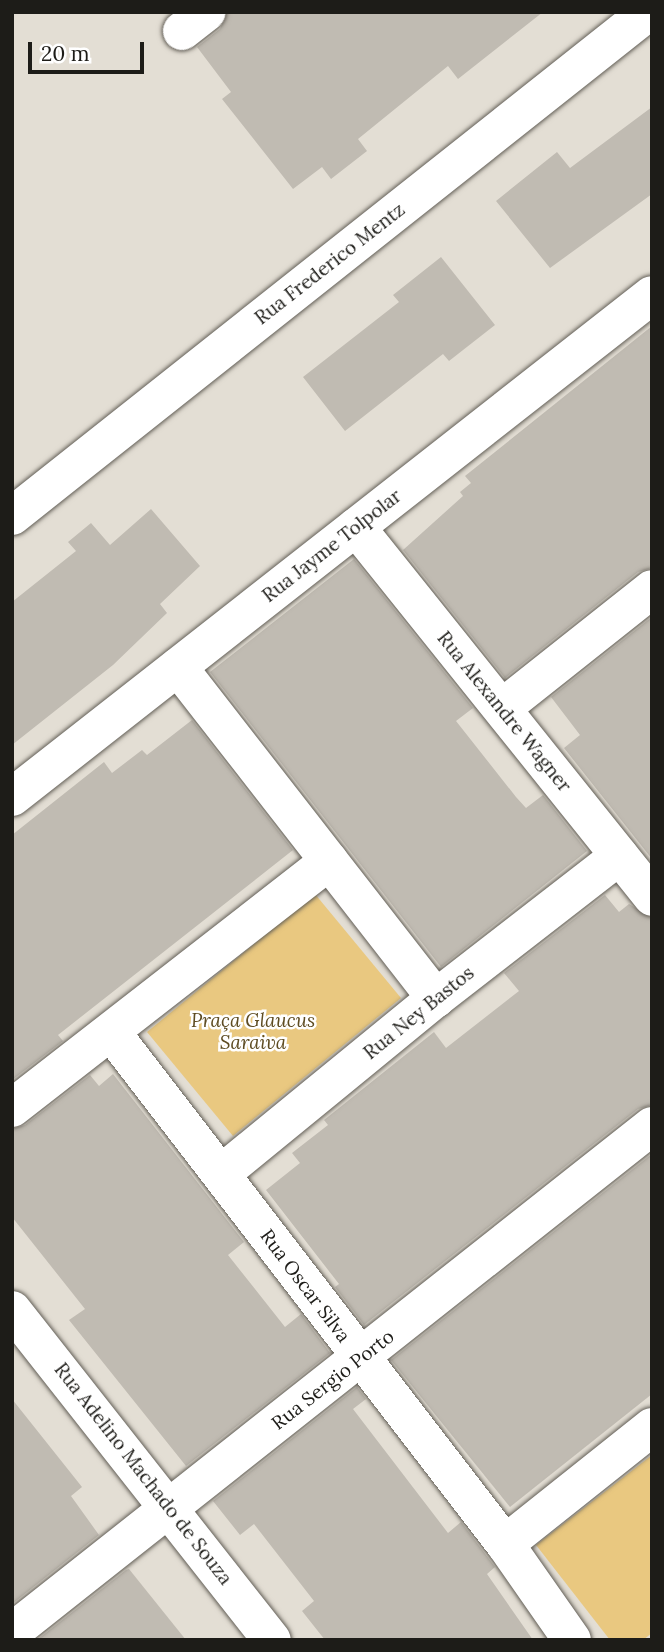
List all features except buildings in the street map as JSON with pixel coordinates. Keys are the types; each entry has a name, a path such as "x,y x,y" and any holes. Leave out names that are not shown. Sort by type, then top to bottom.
{"street":[{"name":"Rua Frederico Mentz","path":"12,516 648,12"},
{"name":"Rua Jayme Tolpolar","path":"12,797 652,295"},
{"name":"Rua Alexandre Wagner","path":"356,527 652,897"},
{"path":"502,708 652,589"},
{"path":"178,667 436,998"},
{"name":"Rua Ney Bastos","path":"221,1174 436,998 619,856"},
{"path":"12,1108 112,1033 329,861"},
{"name":"Rua Oscar Silva","path":"112,1033 360,1360 505,1544 572,1640"},
{"name":"Rua Sergio Porto","path":"12,1632 360,1360 652,1126"},
{"name":"Rua Adelino Machado de Souza","path":"12,1310 272,1640"},
{"path":"505,1544 652,1427"}],"green space":[{"name":"Praça Glaucus Saraiva","path":"315,894 401,998 233,1136 147,1032"},
{"path":"652,1455 652,1633 643,1640 610,1640 536,1545"}]}
